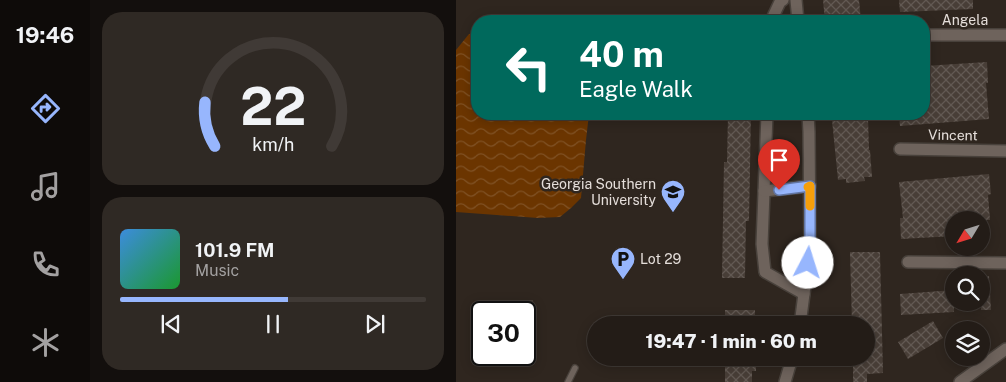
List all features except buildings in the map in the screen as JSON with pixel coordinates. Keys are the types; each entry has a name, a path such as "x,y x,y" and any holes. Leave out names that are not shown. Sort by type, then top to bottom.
{"street":[{"path":"774,15 780,2 784,0"},
{"path":"796,0 797,15"},
{"name":"Angela","path":"930,35 1006,35"},
{"path":"767,120 762,244 766,272 804,294"},
{"path":"801,316 810,247 808,120"},
{"name":"Vincent","path":"900,149 1006,151"},
{"path":"764,191 810,186"},
{"path":"908,262 1006,262"},
{"path":"960,382 1006,349"},
{"path":"785,382 790,366"}],"lane":[{"path":"568,382 575,368"}],"water":[{"path":"471,34 471,120 588,120 581,198 560,217 538,218 456,212 456,50"}],"slow traffic":[{"path":"808,187 810,186 810,206"}],"place":[{"name":"Georgia Southern University","path":"673,213"},
{"name":"Lot 29","path":"623,280"}],"route":[{"path":"779,190 810,186 810,247 808,263"}]}
